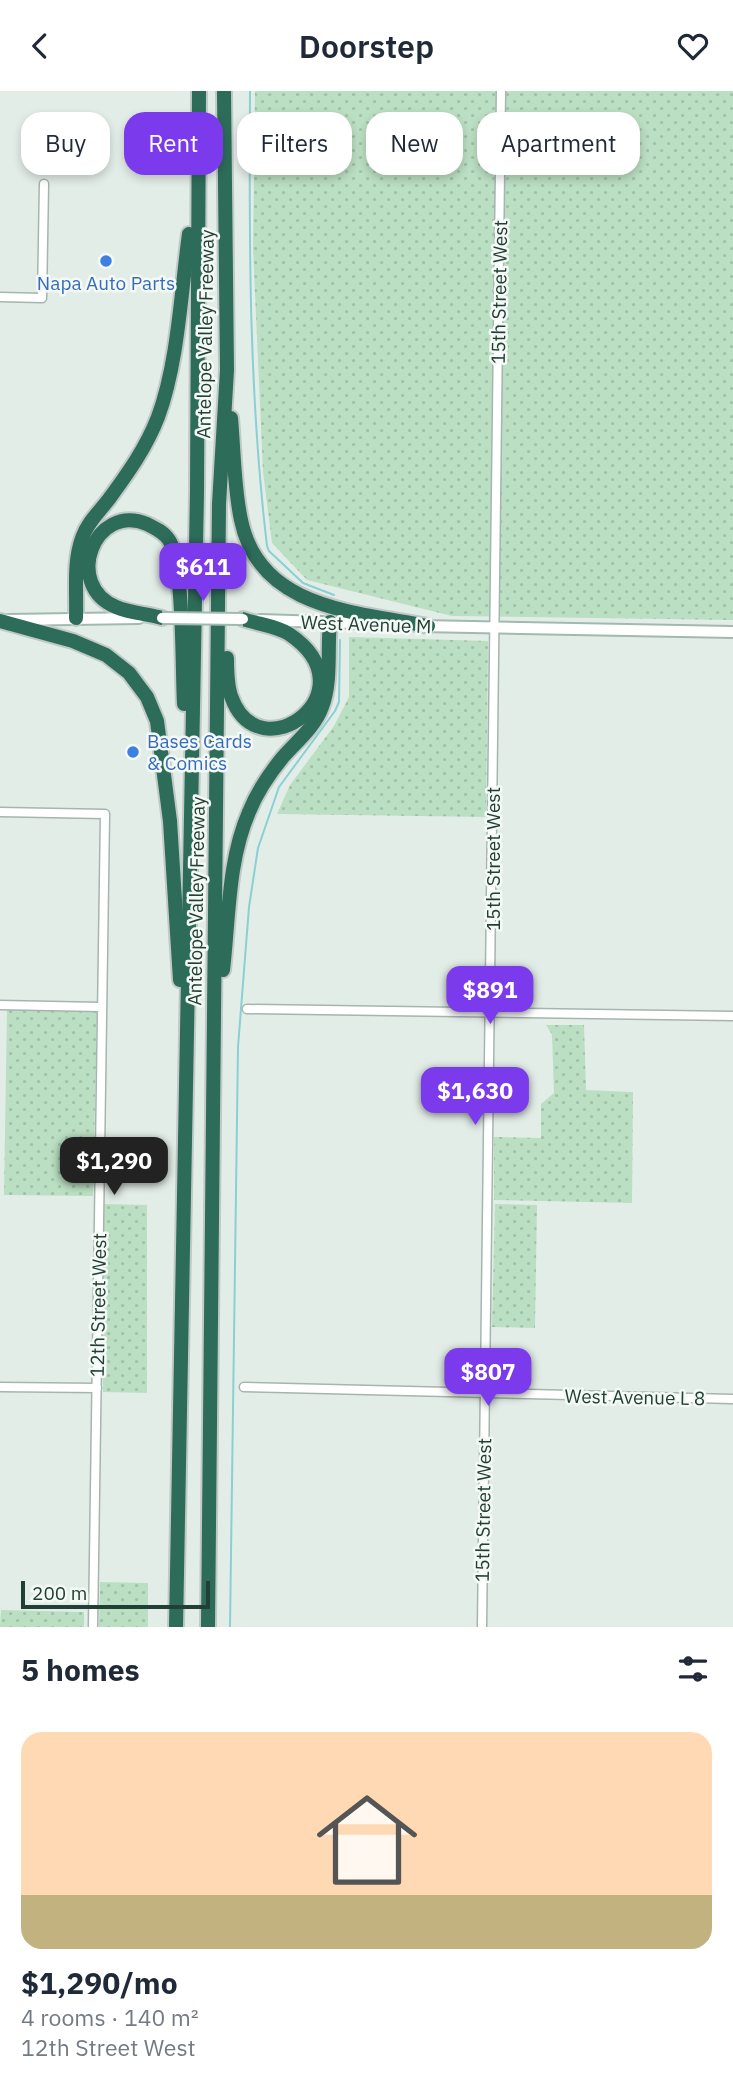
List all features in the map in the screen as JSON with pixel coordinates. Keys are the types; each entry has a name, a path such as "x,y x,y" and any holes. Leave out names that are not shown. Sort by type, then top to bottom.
{"highway":[{"name":"Antelope Valley Freeway","path":"176,1627 197,492 199,91"},
{"name":"Antelope Valley Freeway","path":"208,1627 219,504 227,370 224,91"},
{"path":"76,618 77,560 81,541 89,523 140,456 164,397 171,366 197,181"},
{"path":"227,370 240,520 251,548 264,569 290,591 319,604 428,626"},
{"path":"219,504 228,683 232,698 239,712 259,726 280,728 298,722 311,710 319,690 318,671 313,660 288,634 243,619"},
{"path":"163,618 116,607 104,600 94,589 89,577 88,561 94,541 107,528 128,521 139,521 157,529 169,539 176,558 190,821"},
{"path":"0,620 73,641 106,655 139,684 152,707 160,738 170,821 186,1069"},
{"path":"215,1012 222,988 235,859 241,835 256,796 268,775 322,710 326,695 330,622"}],"main road":[{"name":"West Avenue M","path":"0,620 243,619 495,628 733,632"}],"street":[{"name":"15th Street West","path":"482,1627 501,91"},
{"path":"0,297 42,298 44,184"},
{"name":"12th Street West","path":"0,812 105,814 93,1627"},
{"path":"0,1005 101,1007"},
{"path":"247,1009 733,1016"},
{"path":"0,1387 97,1388"},
{"name":"West Avenue L 8","path":"244,1387 733,1399"}],"green space":[{"path":"255,91 733,91 733,620 452,616 307,580 272,543 263,472 253,249 254,175 352,175 352,112 255,112"},
{"path":"349,637 488,641 486,817 277,814 290,785 334,726 349,697"},
{"path":"7,1010 97,1012 93,1196 4,1195"},
{"path":"546,1025 584,1025 586,1090 633,1092 632,1203 494,1200 494,1137 541,1138 541,1104 554,1093 552,1035"},
{"path":"103,1204 147,1205 147,1393 103,1392"},
{"path":"495,1204 537,1205 535,1328 492,1327"},
{"path":"100,1582 148,1583 148,1627 99,1627"},
{"path":"1,1610 84,1612 84,1627 0,1627"}],"waterway":[{"path":"250,91 253,376 267,546 303,583 334,595"},
{"path":"230,1627 238,1047 249,907 258,848 279,787 339,702 340,640"}],"place":[{"name":"Napa Auto Parts","path":"106,261"},
{"name":"Bases Cards & Comics","path":"133,752"}]}
